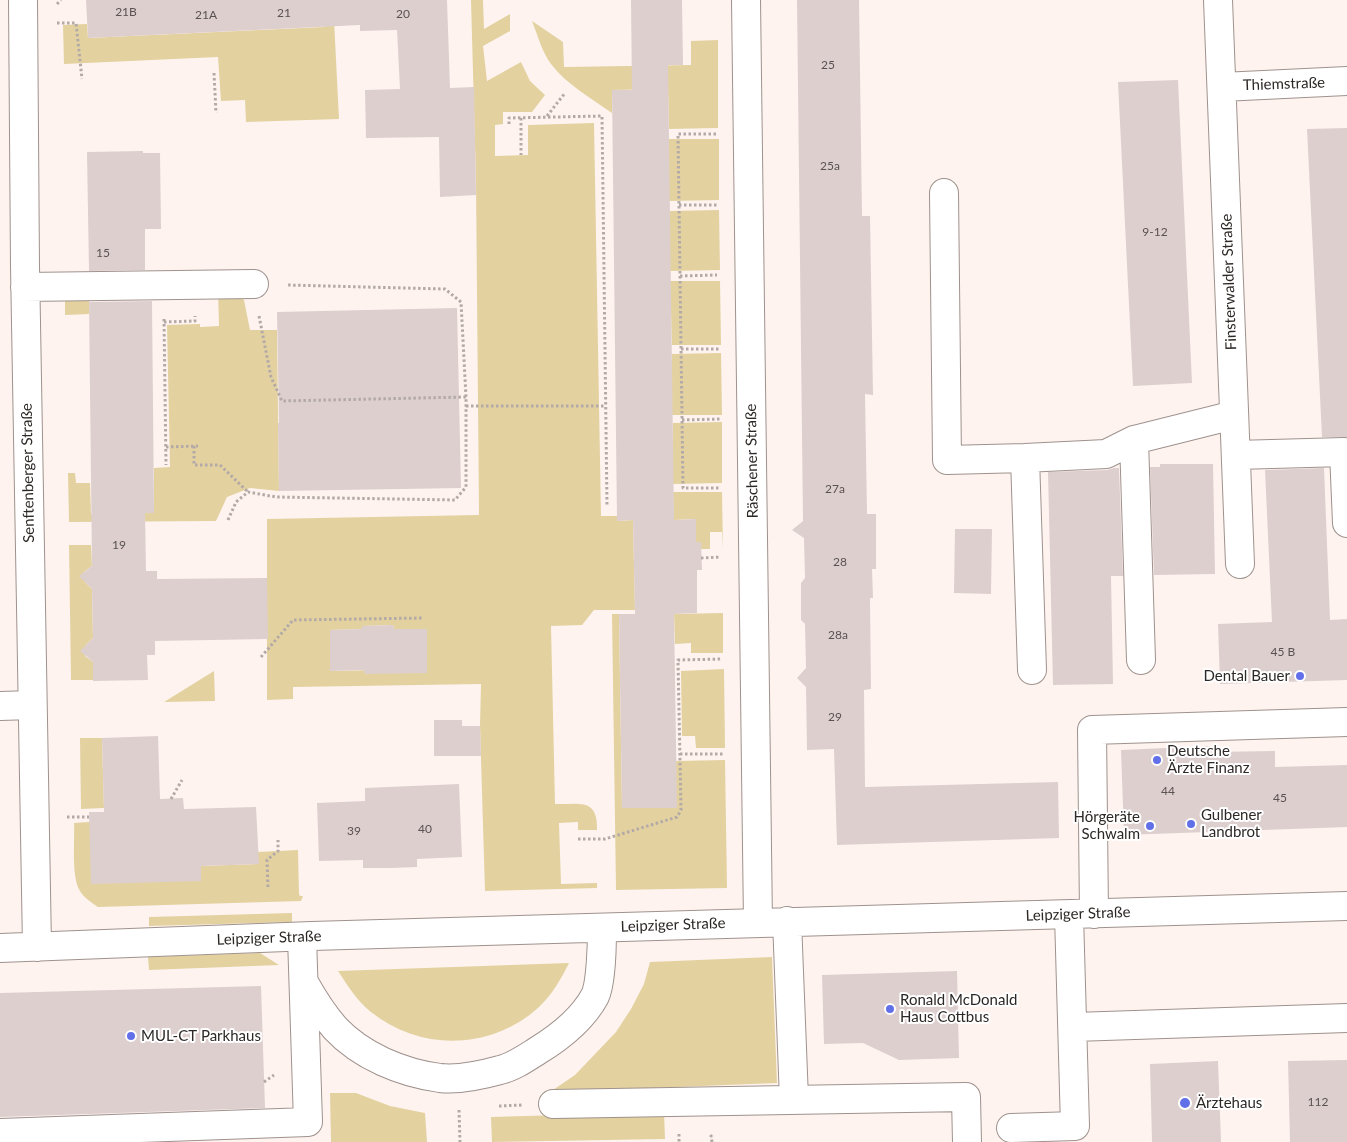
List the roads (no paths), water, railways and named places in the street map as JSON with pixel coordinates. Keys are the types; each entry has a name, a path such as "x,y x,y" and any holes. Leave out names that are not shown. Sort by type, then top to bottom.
{"street":[{"name":"Senftenberger Straße","path":"23,0 25,287 37,946"},
{"name":"Räschener Straße","path":"746,0 758,923"},
{"name":"Finsterwalder Straße","path":"1218,0 1240,564"},
{"name":"Thiemstraße","path":"1222,87 1347,82"},
{"path":"944,193 947,460 1106,454 1134,440 1234,415"},
{"path":"25,287 254,284"},
{"path":"1134,440 1141,660"},
{"path":"1236,455 1344,452 1347,523"},
{"path":"1025,458 1032,670"},
{"path":"0,706 32,705"},
{"path":"1011,1128 1075,1126 1074,1027 1092,730 1347,722"},
{"name":"Leipziger Straße","path":"0,948 302,937 1347,906"},
{"path":"787,922 794,1099"},
{"path":"304,983 317,1006 336,1029 358,1048 384,1062 414,1072 442,1078 473,1076 502,1070 529,1056 554,1040 578,1020 596,995 602,956 602,928"},
{"path":"0,1132 180,1119 308,1122 302,937"},
{"path":"1074,1027 1347,1018"},
{"path":"553,1104 966,1098 967,1142"}],"place":[{"name":"Dental Bauer","path":"1300,676"},
{"name":"Deutsche Ärzte Finanz","path":"1157,760"},
{"name":"Gulbener Landbrot","path":"1191,824"},
{"name":"Hörgeräte Schwalm","path":"1150,826"},
{"name":"Ronald McDonald Haus Cottbus","path":"890,1009"},
{"name":"MUL-CT Parkhaus","path":"131,1036"},
{"name":"Ärztehaus","path":"1185,1103"}]}
